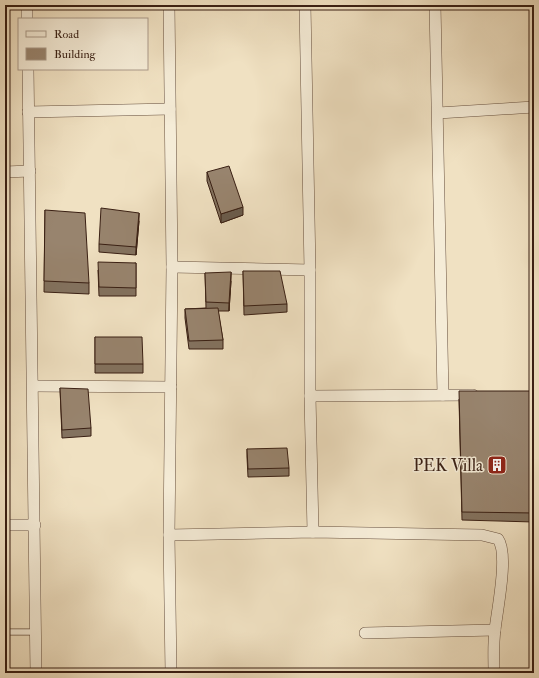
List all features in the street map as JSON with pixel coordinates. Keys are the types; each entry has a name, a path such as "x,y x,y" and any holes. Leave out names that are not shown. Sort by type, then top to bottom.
{"street":[{"path":"27,5 27,18"},
{"path":"169,5 172,267 169,535 171,673"},
{"path":"305,5 313,532"},
{"path":"435,5 443,395"},
{"path":"28,70 36,673"},
{"path":"438,113 534,107"},
{"path":"28,112 170,109"},
{"path":"5,172 30,171"},
{"path":"172,267 310,270"},
{"path":"33,386 171,387"},
{"path":"310,396 481,395"},
{"path":"5,525 35,525"},
{"path":"169,535 313,532 482,535 498,539 501,543 502,567 494,630 494,673"},
{"path":"365,633 494,630"}],"lane":[{"path":"5,632 36,632"}],"building":[{"path":"229,166 243,207 221,214 207,172"},
{"path":"101,208 139,213 136,247 99,244"},
{"path":"45,210 85,213 89,283 44,281"},
{"path":"98,262 136,263 136,288 99,287"},
{"path":"243,271 280,271 287,304 244,306"},
{"path":"231,272 229,303 206,302 205,273"},
{"path":"218,308 223,340 189,341 185,309"},
{"path":"95,337 142,337 143,364 95,364"},
{"path":"60,388 88,389 91,428 62,430"},
{"name":"PEK Villa","path":"459,391 534,391 534,513 462,512"},
{"path":"287,448 289,468 248,469 247,449"}],"place":[{"name":"PEK Villa","path":"497,465"}]}
